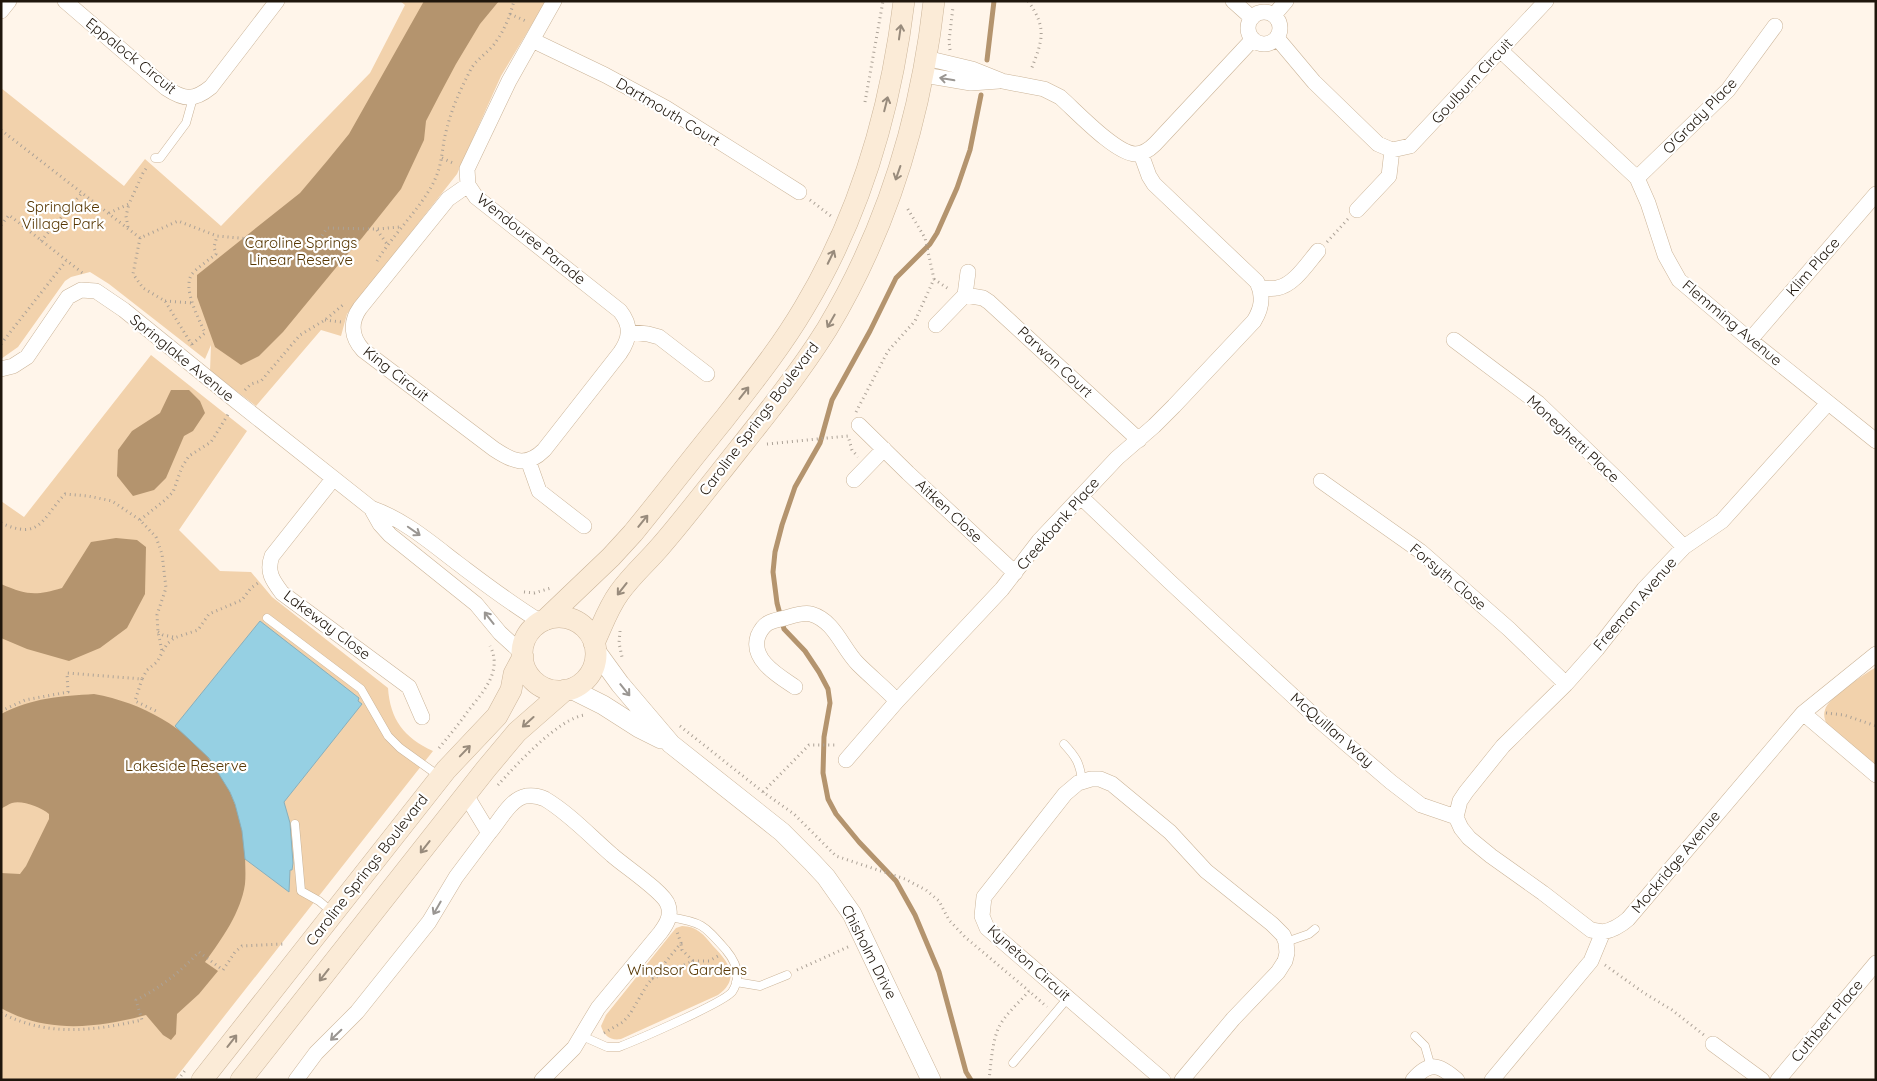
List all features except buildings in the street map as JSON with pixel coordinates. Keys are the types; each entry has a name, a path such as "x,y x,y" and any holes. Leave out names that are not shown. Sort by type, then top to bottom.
{"main road":[{"name":"Caroline Springs Boulevard","path":"544,621 595,574 633,533 761,371 805,306 841,236 866,175 880,131 895,63 904,1"},
{"name":"Caroline Springs Boulevard","path":"595,647 609,608 619,592 676,528 787,387 826,329 862,262 888,203 910,132 925,66 934,1"},
{"path":"895,63 925,66"},
{"path":"560,618 575,621 584,626 595,647 595,663 590,674 582,683 568,690 545,688 537,683 530,676 522,655 528,635 534,627 544,621 560,618"},
{"name":"Caroline Springs Boulevard","path":"196,1072 333,913 433,771 497,716 509,693 522,655"},
{"name":"Caroline Springs Boulevard","path":"241,1080 518,732 568,690"},
{"path":"333,913 358,932"}],"street":[{"path":"1,11 8,1"},
{"name":"Eppalock Circuit","path":"65,1 166,88 175,94 194,98 211,87 277,1"},
{"name":"Wendouree Parade","path":"554,1 509,81 470,164 467,173 468,185 476,197 620,312 628,322 629,332"},
{"path":"1233,1 1252,18"},
{"path":"1274,15 1286,1"},
{"name":"Goulburn Circuit","path":"1392,150 1410,146 1546,1"},
{"path":"1260,12 1274,15 1278,19 1281,29 1276,38 1268,44 1262,44 1253,39 1248,31 1249,22 1252,18 1260,12"},
{"name":"O'Grady Place","path":"1637,178 1728,90 1775,26"},
{"path":"1276,38 1314,82 1378,144 1392,150 1389,176 1357,210"},
{"path":"925,66 971,84 1002,81 1053,92 1115,146 1132,154 1141,154 1155,144 1253,39"},
{"name":"Dartmouth Court","path":"532,40 605,75 666,108 799,192"},
{"name":"Flemming Avenue","path":"1500,50 1637,178 1648,203 1665,255 1679,280 1750,340 1876,441"},
{"path":"1141,154 1154,184 1250,274 1261,288 1278,288 1286,285 1318,251"},
{"name":"King Circuit","path":"468,185 448,199 360,308 354,318 353,334 359,346 370,356 494,449 513,460 528,460"},
{"name":"Klim Place","path":"1750,340 1876,194"},
{"path":"936,325 965,295 968,272"},
{"name":"Creekbank Place","path":"846,760 897,701 1002,589 1026,556 1081,496 1117,458 1139,440 1174,406 1254,321 1262,304 1261,288"},
{"name":"Springlake Avenue","path":"1,369 13,366 27,357 62,303 68,297 81,290 96,291 198,369 236,402 371,508 383,512 402,523 506,600 544,621"},
{"name":"Parwan Court","path":"965,295 983,298 989,302 1139,440"},
{"path":"584,526 539,491 528,460 544,450 614,361 626,344 629,332 659,337 706,374"},
{"name":"Moneghetti Place","path":"1454,340 1538,403 1684,547"},
{"name":"Freeman Avenue","path":"1456,818 1463,796 1503,746 1566,684 1597,649 1644,589 1684,547 1722,521 1828,403"},
{"name":"Aitken Close","path":"854,424 884,449 1014,573"},
{"path":"854,480 884,449"},
{"name":"Lakeway Close","path":"333,479 272,556 270,578 282,593 409,687 422,717"},
{"name":"Forsyth Close","path":"1322,481 1420,551 1509,629 1566,684"},
{"name":"McQuillan Way","path":"1081,496 1169,581 1321,722 1391,782 1422,805 1456,818"},
{"name":"Springlake Avenue","path":"371,508 380,524 390,535 476,604 500,634 522,655"},
{"path":"795,688 771,670 759,657 756,641 762,627 768,621 811,614 835,632 856,662 897,701"},
{"name":"Chisholm Drive","path":"595,647 620,684 671,744 769,822 812,862 852,914 931,1080"},
{"name":"Mockridge Avenue","path":"1603,932 1620,926 1628,919 1803,713 1876,654"},
{"name":"Chisholm Drive","path":"568,690 603,705 639,728 671,744"},
{"path":"1803,713 1876,775"},
{"path":"1082,781 1100,779 1116,787 1170,832 1206,871 1272,924 1283,935 1286,942 1287,953 1285,961 1278,972 1233,1018 1182,1080"},
{"name":"Kyneton Circuit","path":"1082,781 1065,794 984,898 982,916 987,928 1067,999 1164,1080"},
{"path":"466,795 490,833"},
{"path":"296,1080 316,1053 357,1012 429,922 456,877 490,833 517,800 527,796 540,796 553,804 613,856 661,894 668,904 672,923 667,924 598,1008 582,1036 566,1058 542,1080"},
{"path":"1456,818 1468,838 1591,930 1603,932 1591,961 1492,1080"},
{"name":"Cuthbert Place","path":"1778,1080 1876,963"},
{"path":"1713,1044 1762,1080"},
{"path":"1413,1080 1420,1073 1431,1067 1443,1068 1457,1080"}],"lane":[{"path":"155,158 160,158 186,123 194,98"},
{"path":"267,618 361,689 388,736 400,748 433,771"},
{"path":"1064,744 1076,756 1081,769 1082,781"},
{"path":"295,824 301,891 333,913"},
{"path":"582,1036 608,1047 619,1047 726,997 732,991 737,973 735,963 706,928 692,920 672,923"},
{"path":"1286,942 1309,934 1315,929"},
{"path":"736,982 760,986 787,975"},
{"path":"1013,1062 1067,999"},
{"path":"1415,1036 1425,1046 1431,1067"}],"path":[{"path":"373,266 387,244 428,192 436,178 442,158 446,129 458,94 472,66 495,44 510,14 514,1"},
{"path":"864,108 883,1"},
{"path":"1028,1 1038,16 1041,29 1038,52 1031,70"},
{"path":"510,14 532,23"},
{"path":"1,130 140,238"},
{"path":"128,227 126,216 129,204 144,173 155,158"},
{"path":"799,192 831,216"},
{"path":"42,241 81,194"},
{"path":"109,213 129,204"},
{"path":"866,467 852,450 848,436 854,424 860,402 888,351 915,321 934,279 925,238 906,206"},
{"path":"827,225 834,208"},
{"path":"1318,251 1357,210"},
{"path":"1,225 9,215 86,276"},
{"path":"140,238 178,221 218,236 316,245 327,228 377,229 401,227"},
{"path":"377,229 387,244"},
{"path":"192,344 205,333 192,303 189,284 192,275 216,254 214,247 218,236"},
{"path":"140,238 133,274 143,288 166,301 192,303"},
{"path":"1,344 66,261"},
{"path":"166,301 192,344 198,369"},
{"path":"140,520 173,492 182,467 190,456 211,442 236,402 251,384 261,381 300,335 325,320 345,303"},
{"path":"325,320 346,323"},
{"path":"767,444 848,436"},
{"path":"1,523 16,530 33,528 45,520 65,494 112,501 140,520 156,537 162,554 166,588 157,615 162,652"},
{"path":"156,711 135,701 147,670 157,662 162,652 174,638 198,630 209,614 242,600 251,588 264,581"},
{"path":"506,600 511,589 534,593 551,588 556,584"},
{"path":"158,632 174,638"},
{"path":"433,771 490,682 494,658 486,641"},
{"path":"1,711 25,700 68,692 67,673 142,679"},
{"path":"1803,713 1844,715 1876,726"},
{"path":"677,723 763,792 794,814 836,856 905,879 926,890 938,901 949,920 960,931 1055,1013"},
{"path":"763,792 805,748 813,744 831,745"},
{"path":"672,923 678,933 682,950 692,961"},
{"path":"278,951 290,937"},
{"path":"787,975 865,940"},
{"path":"604,1033 622,1022 630,1014 651,980 681,943"},
{"path":"1,1013 31,1024 53,1029 72,1030 90,1030 142,1020 136,1000 172,978 199,952 223,970 235,952 242,946 284,944"},
{"path":"651,980 692,961 709,961 721,954"},
{"path":"1601,962 1644,993 1672,1010 1713,1044"},
{"path":"988,1080 998,1028 1029,991"},
{"path":"178,1080 196,1072"}],"green space":[{"name":"Caroline Springs Linear Reserve","path":"400,1 546,1 501,76 457,174 347,314 341,336 321,330 256,406 210,371 211,345 205,359 109,284 90,272 71,277 65,281 18,347 1,359 1,88 124,186 145,159 221,226 370,73 405,5"},
{"name":"Lakeside Reserve","path":"151,355 247,431 179,530 220,571 251,572 272,597 388,688 392,709 400,726 414,740 433,751 174,1080 1,1080 1,501 24,517"},
{"path":"1876,667 1876,766 1827,725 1824,714 1828,705 1839,693"},
{"name":"Windsor Gardens","path":"687,926 700,932 723,958 730,970 729,983 725,989 718,995 621,1039 608,1037 601,1026 606,1015 676,928"}],"shaded area":[{"path":"424,1 499,1 480,24 440,94 426,121 424,140 401,189 283,332 259,356 241,365 215,347 197,297 197,275 300,193 327,161 349,134"},
{"path":"171,390 189,390 200,401 205,413 193,431 184,436 166,478 154,490 133,496 117,476 118,450 132,431 160,413"},
{"path":"116,538 137,540 146,547 145,594 127,628 100,648 69,661 27,649 1,638 1,584 31,593 62,588 91,542"},
{"path":"94,694 124,702 151,713 176,728 198,747 217,769 231,794 240,822 245,853 243,894 230,925 205,962 218,971 199,994 177,1014 176,1034 171,1040 163,1035 146,1015 110,1023 73,1026 36,1022 1,1008 1,873 20,874 26,866 49,819 49,814 46,811 21,802 12,803 1,809 1,714 35,701"}],"waterway":[{"path":"987,60 994,1"},
{"path":"971,1080 966,1072 939,972 915,915 896,881 859,842 836,814 828,799 823,773 824,737 830,703 828,689 805,651 784,629 777,603 773,572 775,552 795,487 820,443 832,400 870,331 896,278 930,244 937,233 957,188 970,150 981,95"}],"park label":[{"name":"Springlake Village Park","path":"63,216"}]}
